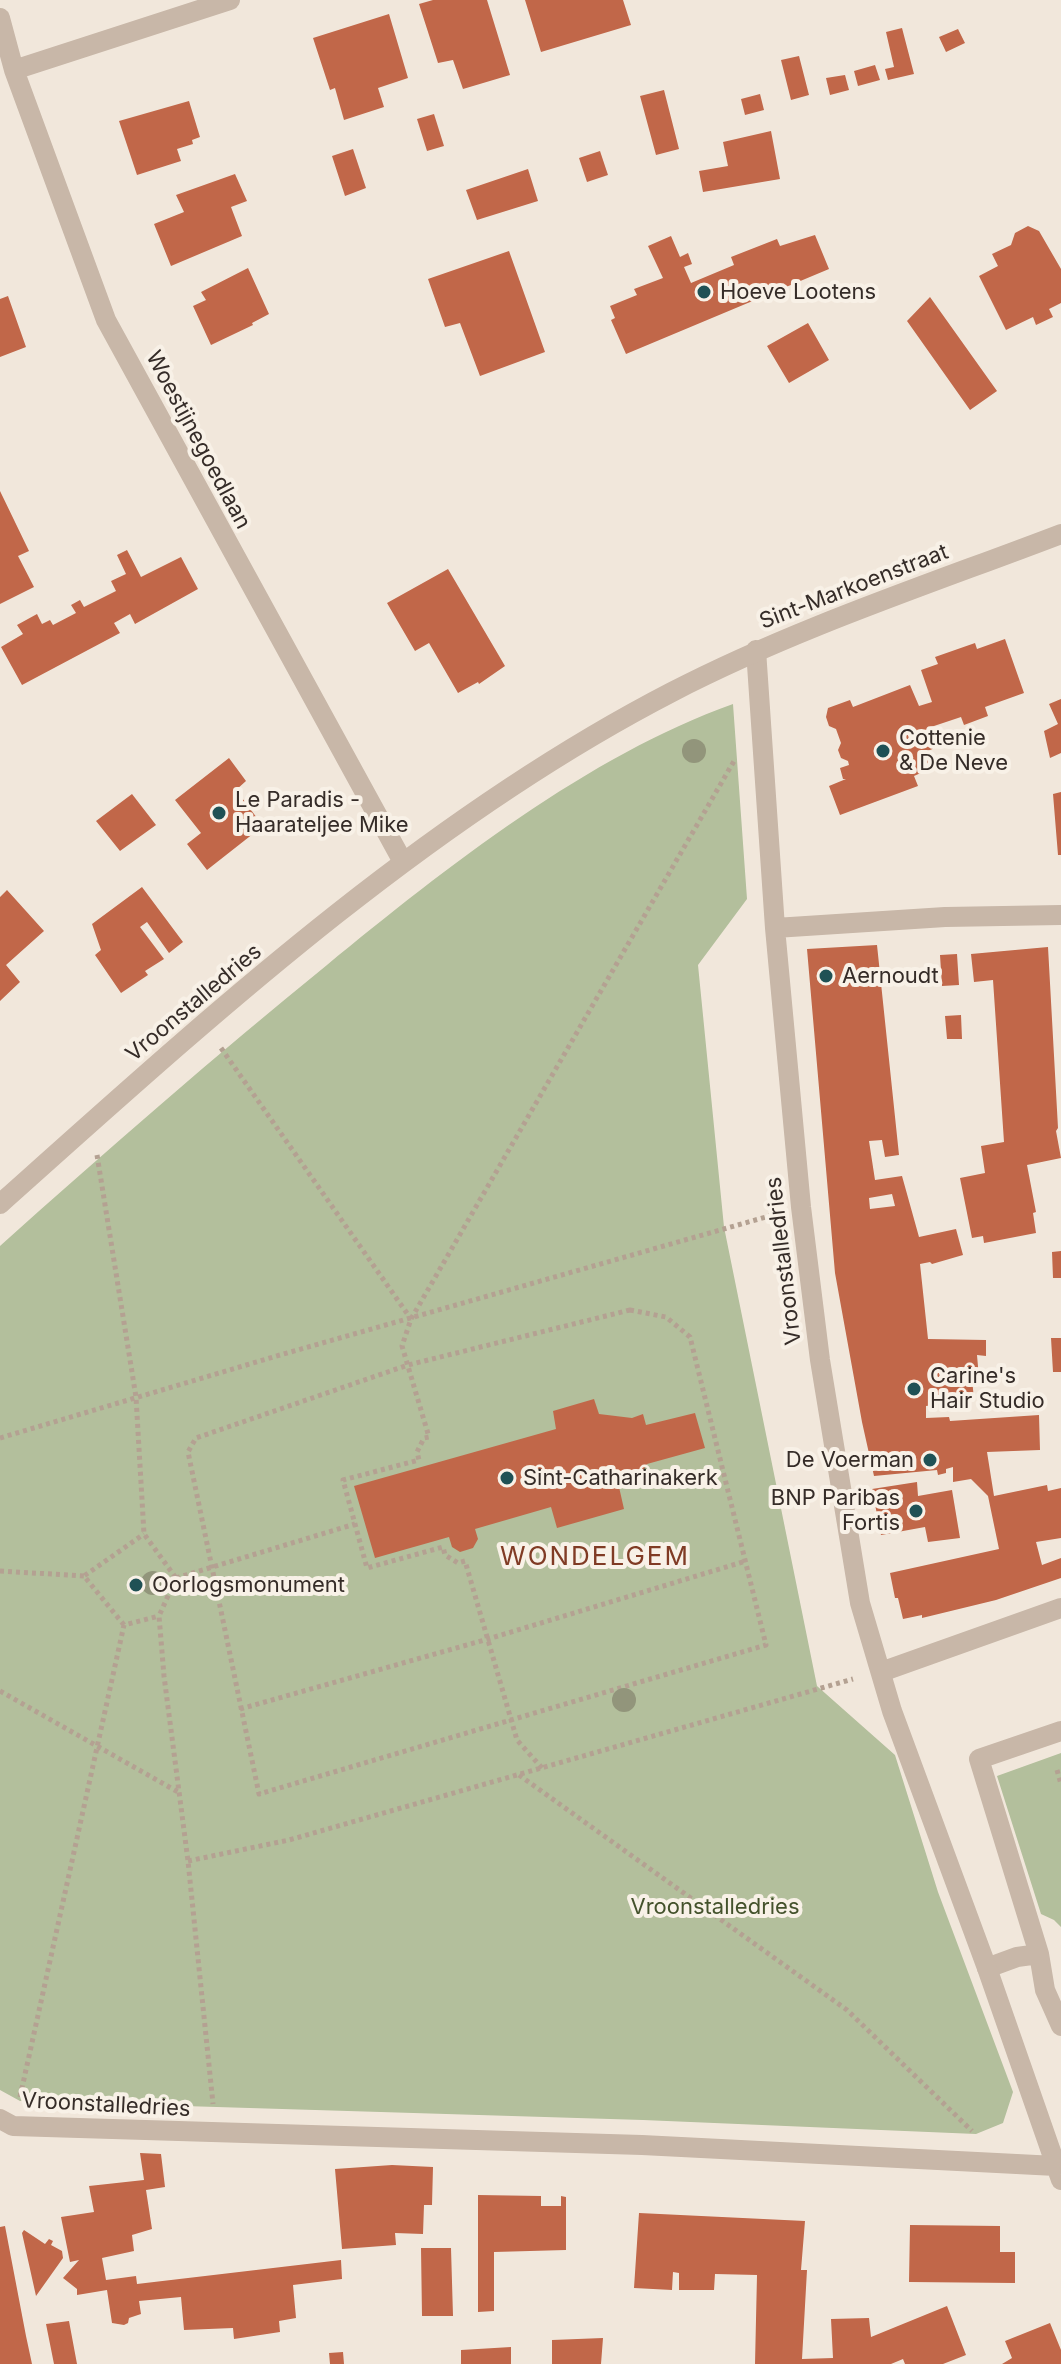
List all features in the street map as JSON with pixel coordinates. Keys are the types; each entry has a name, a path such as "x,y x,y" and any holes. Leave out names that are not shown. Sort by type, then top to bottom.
{"street":[{"path":"14,70 230,0"},
{"name":"Woestijnegoedlaan","path":"0,18 14,70 106,320 280,643 403,862"},
{"name":"Sint-Markoenstraat","path":"669,694 756,650 1061,534"},
{"name":"Vroonstalledries","path":"756,650 775,928 801,1207 820,1360 860,1603 897,1726 987,1968 1058,2173"},
{"name":"Vroonstalledries","path":"0,1204 205,1024 403,862 549,762 669,694"},
{"path":"775,928 945,917 1061,915"},
{"path":"881,1672 1061,1608"},
{"path":"1061,1731 979,1759 1039,1954 1045,1990 1061,2026"},
{"path":"987,1968 1017,1957 1039,1954"},
{"name":"Vroonstalledries","path":"6,2123 1003,2161 1058,2173"}],"path":[{"path":"542,1768 517,1740 465,1561 458,1563 445,1555 443,1547 367,1568 343,1480 419,1460 417,1452 424,1438 429,1437 402,1346 411,1319 759,718"},
{"path":"205,1024 411,1319"},
{"path":"92,1122 136,1397 144,1534 176,1578"},
{"path":"0,1438 801,1207"},
{"path":"630,1310 666,1317 690,1337 766,1645 259,1794 188,1452 196,1438 408,1365 630,1310"},
{"path":"216,2133 159,1616 176,1578 355,1524"},
{"path":"0,1571 84,1576 144,1534"},
{"path":"240,1709 488,1639 746,1561"},
{"path":"84,1576 124,1625"},
{"path":"124,1625 159,1616"},
{"path":"6,2123 98,1746 124,1625"},
{"path":"188,1861 289,1840 770,1704 817,1687 881,1672"},
{"path":"0,1691 179,1793"},
{"path":"1057,1770 1061,1784"},
{"path":"519,1774 847,2010 1003,2161"}],"green space":[{"name":"Vroonstalledries","path":"733,704 747,899 698,965 724,1227 817,1686 895,1755 938,1892 1013,2092 1003,2123 976,2134 643,2120 20,2101 0,2090 0,1246 244,1034 469,853 572,783 625,753"},
{"path":"1061,1753 1061,1927 1041,1914 997,1776"}],"building":[{"path":"433,0 487,0 510,75 463,89 453,60 438,63 419,4"},
{"path":"525,0 623,0 631,25 541,52"},
{"path":"389,14 408,78 378,88 384,107 344,120 335,88 330,90 313,38"},
{"path":"902,28 914,74 888,80 885,69 894,67 886,32"},
{"path":"958,29 965,43 946,52 939,37"},
{"path":"799,56 809,95 791,100 781,60"},
{"path":"875,65 880,80 858,86 854,71"},
{"path":"845,75 849,90 830,95 826,78"},
{"path":"664,90 679,149 656,155 640,96"},
{"path":"760,94 764,110 745,115 741,99"},
{"path":"189,101 200,137 192,140 193,144 177,149 181,161 137,175 119,121"},
{"path":"434,114 444,146 427,151 417,119"},
{"path":"771,131 780,179 703,192 699,171 728,166 723,142"},
{"path":"353,149 366,188 345,196 332,156"},
{"path":"600,151 608,175 587,182 579,158"},
{"path":"528,169 538,201 477,220 466,190"},
{"path":"235,174 247,201 231,207 242,236 171,266 154,224 184,212 176,195"},
{"path":"1028,226 1039,231 1061,269 1061,303 1049,309 1053,317 1036,325 1033,317 1006,330 979,276 998,266 992,254 1011,245 1015,233"},
{"name":"Hoeve Lootens","path":"815,235 829,269 626,354 611,320 615,318 610,306 637,295 634,289 663,278 648,246 671,236 680,257 688,253 692,264 684,267 691,283 734,265 731,257 777,239 780,246"},
{"path":"509,251 545,352 480,376 460,323 445,327 428,279"},
{"path":"248,268 269,314 211,345 193,306 206,300 201,292"},
{"path":"8,296 26,347 0,357 0,299"},
{"path":"930,297 997,391 970,410 907,321"},
{"path":"808,323 829,360 789,383 767,346"},
{"path":"0,491 29,551 18,556 34,587 0,604"},
{"path":"127,550 141,577 181,557 198,589 135,624 130,614 114,623 120,633 22,685 1,647 23,634 17,625 37,614 42,624 50,620 53,625 76,613 71,605 80,600 84,607 116,591 111,581 126,574 117,555"},
{"path":"448,569 505,666 479,684 458,693 429,643 415,651 387,603"},
{"name":"Cottenie & De Neve","path":"1005,639 1024,693 985,707 988,716 964,725 961,717 928,728 935,748 925,752 929,763 921,766 923,772 914,776 918,786 840,815 829,786 846,779 843,779 840,768 849,765 838,750 841,743 836,729 829,726 826,717 828,708 850,700 853,707 910,685 919,706 932,702 921,670 938,664 935,657 975,643 977,649"},
{"path":"1061,699 1061,753 1050,758 1044,731 1058,724 1049,704"},
{"name":"Le Paradis - Haarateljee Mike","path":"229,758 246,781 236,790 263,826 207,870 187,844 201,833 175,800"},
{"path":"1061,792 1061,855 1058,855 1053,794"},
{"path":"132,794 156,825 120,851 96,821"},
{"path":"142,887 183,942 169,953 147,922 140,927 164,959 145,971 148,975 121,993 95,955 101,950 92,924"},
{"path":"7,890 44,931 6,965 20,982 0,1001 0,897"},
{"path":"877,945 899,1155 885,1157 882,1140 869,1141 875,1180 902,1176 919,1237 956,1229 963,1255 932,1264 920,1264 928,1339 986,1340 986,1356 977,1355 979,1378 972,1378 974,1400 926,1406 926,1418 949,1417 950,1421 1039,1415 1040,1450 987,1452 994,1496 1047,1485 1048,1491 1061,1488 1061,1538 1036,1542 1042,1565 1061,1558 1061,1578 996,1600 922,1618 922,1615 903,1619 890,1573 999,1549 988,1496 971,1479 953,1482 953,1467 938,1475 937,1470 874,1476 835,1273 807,949","holes":["892,1194 895,1206 870,1209 869,1198"]},
{"path":"1048,947 1056,1131 1061,1158 1027,1165 1036,1212 1033,1213 1036,1233 984,1243 983,1236 972,1238 960,1178 985,1173 981,1146 1004,1142 993,980 974,982 971,954"},
{"path":"957,954 959,985 942,986 940,955"},
{"path":"961,1015 962,1039 947,1039 945,1016"},
{"path":"1061,1251 1061,1278 1053,1278 1052,1252"},
{"path":"1051,1338 1061,1338 1061,1372 1053,1372"},
{"name":"Sint-Catharinakerk","path":"594,1399 599,1414 632,1418 643,1414 646,1425 695,1413 705,1448 647,1464 619,1487 624,1509 557,1528 551,1507 475,1529 478,1539 473,1548 460,1552 452,1547 449,1537 375,1558 354,1486 556,1429 553,1411"},
{"name":"BNP Paribas Fortis","path":"917,1482 918,1496 952,1490 960,1538 928,1542 925,1527 881,1535 872,1489"},
{"path":"140,2153 161,2154 165,2187 146,2190 152,2229 132,2235 134,2251 102,2258 106,2280 136,2276 137,2284 341,2260 342,2279 293,2285 296,2318 279,2321 280,2332 234,2339 233,2328 184,2330 181,2297 139,2301 141,2314 129,2318 124,2325 112,2323 107,2290 77,2295 77,2289 63,2278 79,2260 70,2262 61,2217 94,2212 89,2186 144,2180"},
{"path":"392,2165 433,2167 432,2205 424,2205 423,2234 395,2233 396,2245 342,2249 335,2169"},
{"path":"478,2195 541,2196 541,2206 561,2206 561,2196 566,2197 566,2250 494,2252 494,2311 478,2312"},
{"path":"639,2213 805,2221 801,2270 807,2270 802,2359 833,2358 831,2319 869,2318 871,2337 947,2306 966,2355 943,2364 905,2364 903,2359 891,2364 755,2364 757,2275 715,2274 714,2290 679,2290 679,2273 673,2272 672,2290 634,2288"},
{"path":"910,2225 1000,2226 1000,2252 1015,2252 1015,2283 909,2282"},
{"path":"5,2226 32,2364 0,2364 0,2227"},
{"path":"24,2230 45,2244 49,2239 53,2241 51,2245 62,2251 63,2258 36,2296 22,2233"},
{"path":"421,2248 451,2248 453,2316 422,2316"},
{"path":"69,2321 77,2364 54,2364 46,2324"},
{"path":"1050,2323 1061,2350 1061,2364 1002,2364 1012,2358 1005,2341"},
{"path":"603,2338 601,2364 552,2364 552,2340"},
{"path":"511,2347 511,2364 461,2364 461,2350"},
{"path":"343,2352 344,2364 330,2364 329,2353"}],"place":[{"name":"Hoeve Lootens","path":"704,292"},
{"name":"Cottenie & De Neve","path":"883,751"},
{"name":"Le Paradis - Haarateljee Mike","path":"219,813"},
{"name":"Aernoudt","path":"826,976"},
{"name":"Carine's Hair Studio","path":"914,1389"},
{"name":"De Voerman","path":"930,1460"},
{"name":"Sint-Catharinakerk","path":"507,1478"},
{"name":"BNP Paribas Fortis","path":"916,1511"},
{"name":"Oorlogsmonument","path":"136,1585"}],"district":[{"name":"WONDELGEM","path":"595,1557"}]}
